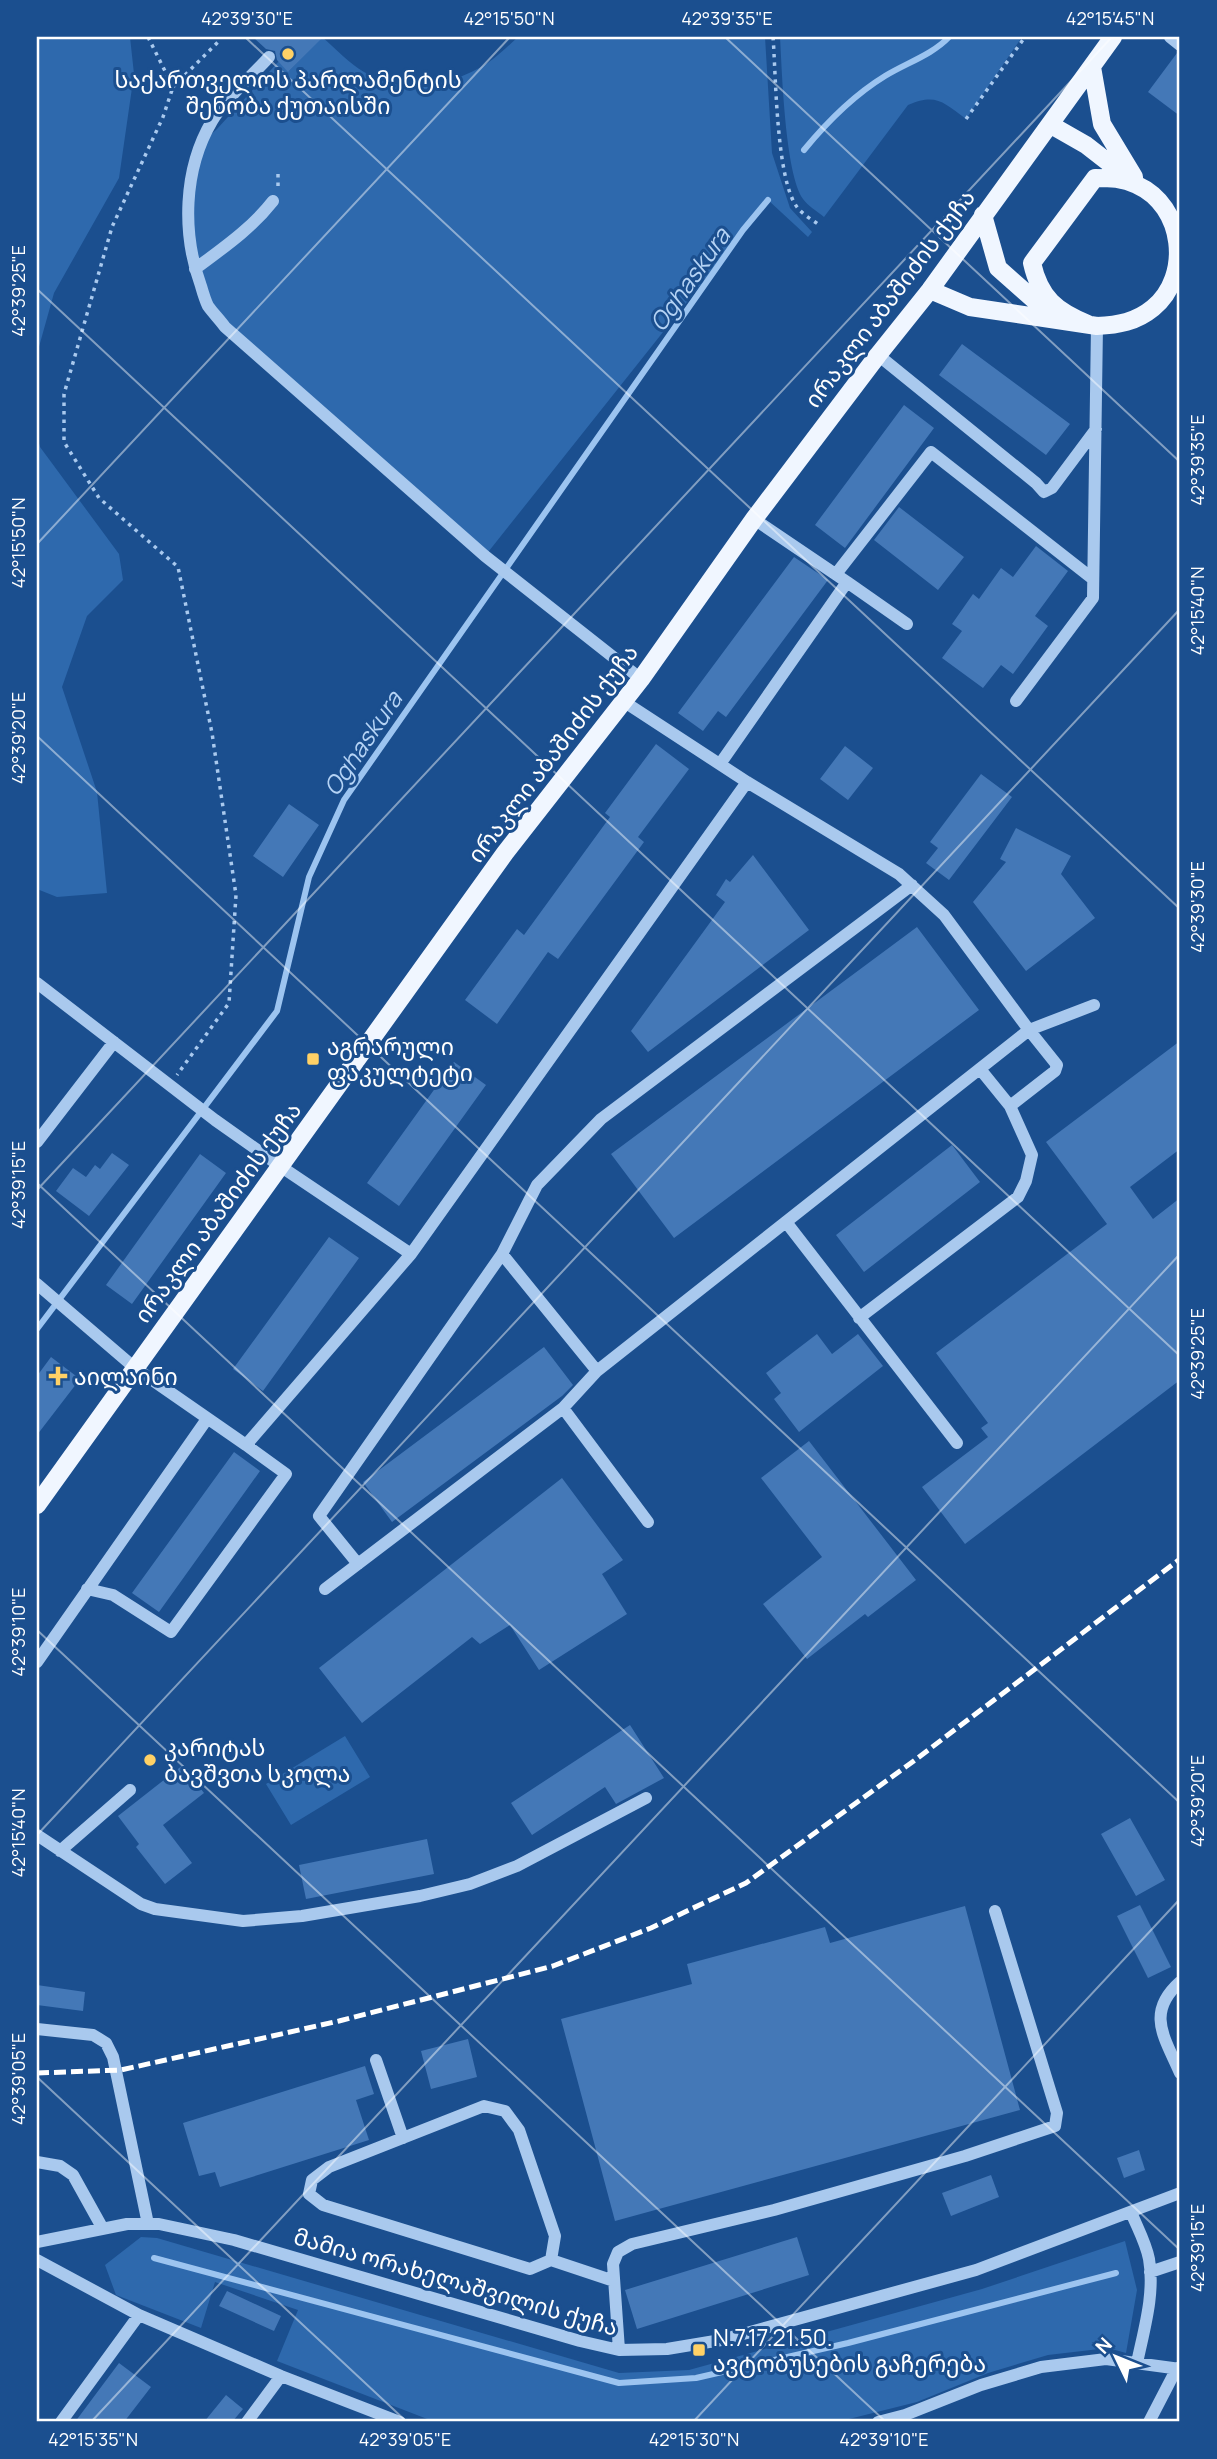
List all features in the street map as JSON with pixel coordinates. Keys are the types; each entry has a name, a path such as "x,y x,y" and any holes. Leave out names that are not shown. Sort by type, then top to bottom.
{"main road":[{"name":"ირაკლი აბაშიძის ქუჩა","path":"37,1505 505,853 640,679 754,519 930,290 1113,37"},
{"path":"1092,67 1102,124 1140,186"},
{"path":"1051,125 1086,145 1162,204 1176,228 1179,257 1172,284 1155,307"},
{"path":"1093,325 1067,316 1049,301 1037,282 1032,263 1095,178 1118,178 1180,207"},
{"path":"983,215 998,268 1054,318"},
{"path":"930,290 970,307 1093,325 1118,325 1180,295"}],"street":[{"path":"1170,37 1180,45"},
{"path":"269,57 213,118 200,144 188,201 195,269 208,305 225,327 485,556 640,679"},
{"path":"195,269 260,218 273,201"},
{"path":"1016,701 1093,598 1096,429 1093,325"},
{"path":"878,355 1036,482 1044,492 1052,488 1096,429"},
{"path":"720,764 841,578 931,452 1093,579"},
{"path":"754,519 907,624"},
{"path":"623,701 747,782 870,854 900,874 944,915 1057,1065 1055,1071 1010,1105"},
{"path":"246,1446 411,1254 747,782"},
{"path":"358,1564 319,1516 502,1254 537,1185 601,1119 912,885"},
{"path":"37,983 215,1120 411,1254"},
{"path":"325,1589 563,1408 597,1371 1030,1030 1094,1004"},
{"path":"37,1142 114,1042"},
{"path":"859,1318 1018,1197 1026,1181 1032,1155 1010,1105 980,1069"},
{"path":"786,1222 957,1443"},
{"path":"502,1254 597,1371"},
{"path":"37,1285 135,1368 286,1474 171,1632 113,1595 88,1589"},
{"path":"563,1408 648,1522"},
{"path":"37,1662 207,1419"},
{"path":"60,1850 130,1790"},
{"path":"37,1835 141,1904 155,1909 243,1921 302,1916 420,1896 470,1884 517,1866 646,1798"},
{"path":"619,2350 613,2264 618,2252 632,2244 774,2210 965,2156 1055,2126 1057,2113 995,1911"},
{"path":"1178,1986 1164,2003 1159,2023 1180,2073"},
{"path":"37,2029 93,2035 106,2043 114,2057 148,2224"},
{"path":"376,2060 403,2138"},
{"path":"551,2260 555,2236 519,2130 505,2112 484,2106 329,2167 312,2180 309,2194 323,2204 530,2269 551,2260 614,2281"},
{"path":"37,2162 60,2166 73,2175 103,2229"},
{"name":"მამია ორახელაშვილის ქუჩა","path":"37,2242 127,2224 148,2224 234,2240 580,2341 619,2350 667,2349 721,2340 976,2270 1180,2193"},
{"path":"1131,2212 1148,2256 1150,2272 1149,2307 1137,2363"},
{"path":"37,2260 139,2315 282,2376 400,2422"},
{"path":"1150,2272 1180,2262"},
{"path":"61,2422 139,2315"},
{"path":"878,2422 905,2418 981,2385 1041,2367 1105,2359 1178,2369 1149,2422"},
{"path":"247,2422 282,2376"}],"path":[{"path":"148,37 173,87"},
{"path":"773,37 781,150 789,191 797,208 818,224"},
{"path":"965,119 1025,37"},
{"path":"170,1085 229,1003 236,895 214,746 178,567 99,498 64,442 64,394 112,227 163,117 173,87 218,42"}],"shaded area":[{"path":"37,37 130,37 134,74 119,178 54,293 37,354"},
{"path":"322,37 364,72 395,84 411,86 460,77 493,59 518,37 765,37 772,153 790,208 812,232 808,237 768,200 485,556 208,305 189,233 200,144 279,61 289,71"},
{"path":"780,37 1022,37 966,119 939,101 918,101 908,105 824,217 803,199 792,168"},
{"path":"37,435 40,447 119,554 123,580 87,616 62,687 97,792 107,893 57,897 37,889"},
{"path":"345,1736 370,1777 291,1825 266,1784"},
{"path":"141,2237 157,2238 619,2373 689,2370 982,2289 1125,2241 1137,2290 1126,2353 1108,2348 1048,2355 988,2373 917,2402 837,2422 435,2422 277,2361 298,2310 215,2282 201,2328 116,2295 105,2265"}],"building":[{"name":"საქართველოს პარლამენტის შენობა ქუთაისში","path":"253,37 323,37 288,72 277,60 275,51 266,49"},
{"path":"1177,53 1180,54 1180,116 1148,92"},
{"path":"962,344 1070,424 1046,455 939,375"},
{"path":"904,405 934,428 845,548 815,525"},
{"path":"899,507 964,557 938,590 874,540"},
{"path":"1036,546 1068,571 1035,616 1048,626 1013,674 1001,665 983,688 942,658 962,631 952,624 973,594 979,599 1001,568 1013,577"},
{"path":"794,557 828,580 726,717 718,711 703,731 678,713"},
{"path":"656,744 689,769 638,837 644,842 558,959 548,952 497,1024 465,1000 517,929 524,935 610,817 605,813"},
{"path":"845,746 873,768 848,800 820,779"},
{"path":"981,774 1012,797 949,880 926,863 938,848 930,842"},
{"path":"289,804 319,825 283,877 253,856"},
{"path":"1016,828 1071,856 1061,874 1095,918 1026,971 973,902 1006,862 1000,859"},
{"path":"753,855 809,930 648,1052 631,1031 725,902 716,895 726,879 730,882"},
{"path":"917,927 979,1010 674,1238 611,1154"},
{"path":"1180,1041 1180,1149 1130,1187 1153,1219 1180,1198 1180,1380 965,1544 922,1487 988,1437 981,1428 988,1423 936,1353 1107,1224 1046,1142"},
{"path":"454,1062 486,1085 399,1206 367,1183"},
{"path":"952,1145 980,1182 864,1272 836,1235"},
{"path":"112,1153 129,1165 89,1216 56,1191 73,1168 86,1177 95,1165 100,1169"},
{"path":"200,1154 226,1173 132,1304 106,1285"},
{"path":"329,1237 359,1258 263,1391 233,1369"},
{"path":"817,1334 832,1354 858,1334 883,1366 799,1432 774,1399 781,1393 766,1373"},
{"path":"544,1347 573,1385 562,1396 392,1522 363,1482"},
{"path":"51,1357 80,1379 37,1435 37,1376"},
{"path":"809,1441 916,1580 868,1617 865,1614 807,1659 763,1604 822,1557 761,1478"},
{"path":"234,1452 260,1471 159,1612 132,1593"},
{"path":"562,1478 623,1560 602,1574 627,1614 539,1670 510,1625 480,1644 472,1637 362,1723 319,1668"},
{"path":"630,1725 664,1778 616,1804 605,1787 532,1835 511,1803"},
{"path":"183,1765 204,1793 163,1825 192,1863 165,1884 136,1847 139,1844 118,1816"},
{"path":"1130,1818 1165,1880 1136,1896 1101,1834"},
{"path":"427,1839 434,1874 306,1899 299,1865"},
{"path":"1140,1905 1171,1967 1148,1978 1117,1916"},
{"path":"965,1906 1020,2110 615,2221 561,2019 692,1984 687,1964 825,1927 830,1943"},
{"path":"37,1985 85,1992 83,2011 37,2005"},
{"path":"468,2039 477,2077 431,2089 421,2051"},
{"path":"365,2066 374,2094 356,2100 369,2140 220,2187 215,2172 199,2176 183,2123"},
{"path":"1139,2150 1145,2170 1124,2178 1117,2158"},
{"path":"991,2175 999,2197 951,2216 942,2193"},
{"path":"797,2237 809,2275 637,2329 625,2290"},
{"path":"227,2291 281,2316 274,2331 219,2306"},
{"path":"119,2363 151,2387 124,2422 75,2422"},
{"path":"226,2395 243,2409 232,2422 204,2422"}],"waterway":[{"name":"Oghaskura","path":"804,150 832,119 862,92 885,76 935,49 949,37"},
{"name":"Oghaskura","path":"37,1329 277,1011 309,877 344,800 743,230 768,200"},
{"path":"154,2258 619,2383 696,2378 848,2343 1116,2273"}],"railway":[{"path":"37,2073 121,2070 339,2021 553,1966 651,1928 746,1883 915,1760 1180,1559"}],"place":[{"name":"საქართველოს პარლამენტის შენობა ქუთაისში","path":"288,54"},
{"name":"აგრარული ფაკულტეტი","path":"313,1059"},
{"name":"აილაინი","path":"58,1376"},
{"name":"კარიტას ბავშვთა სკოლა","path":"150,1760"},
{"name":"N.7.17.21.50. ავტობუსების გაჩერება","path":"699,2350"}]}
